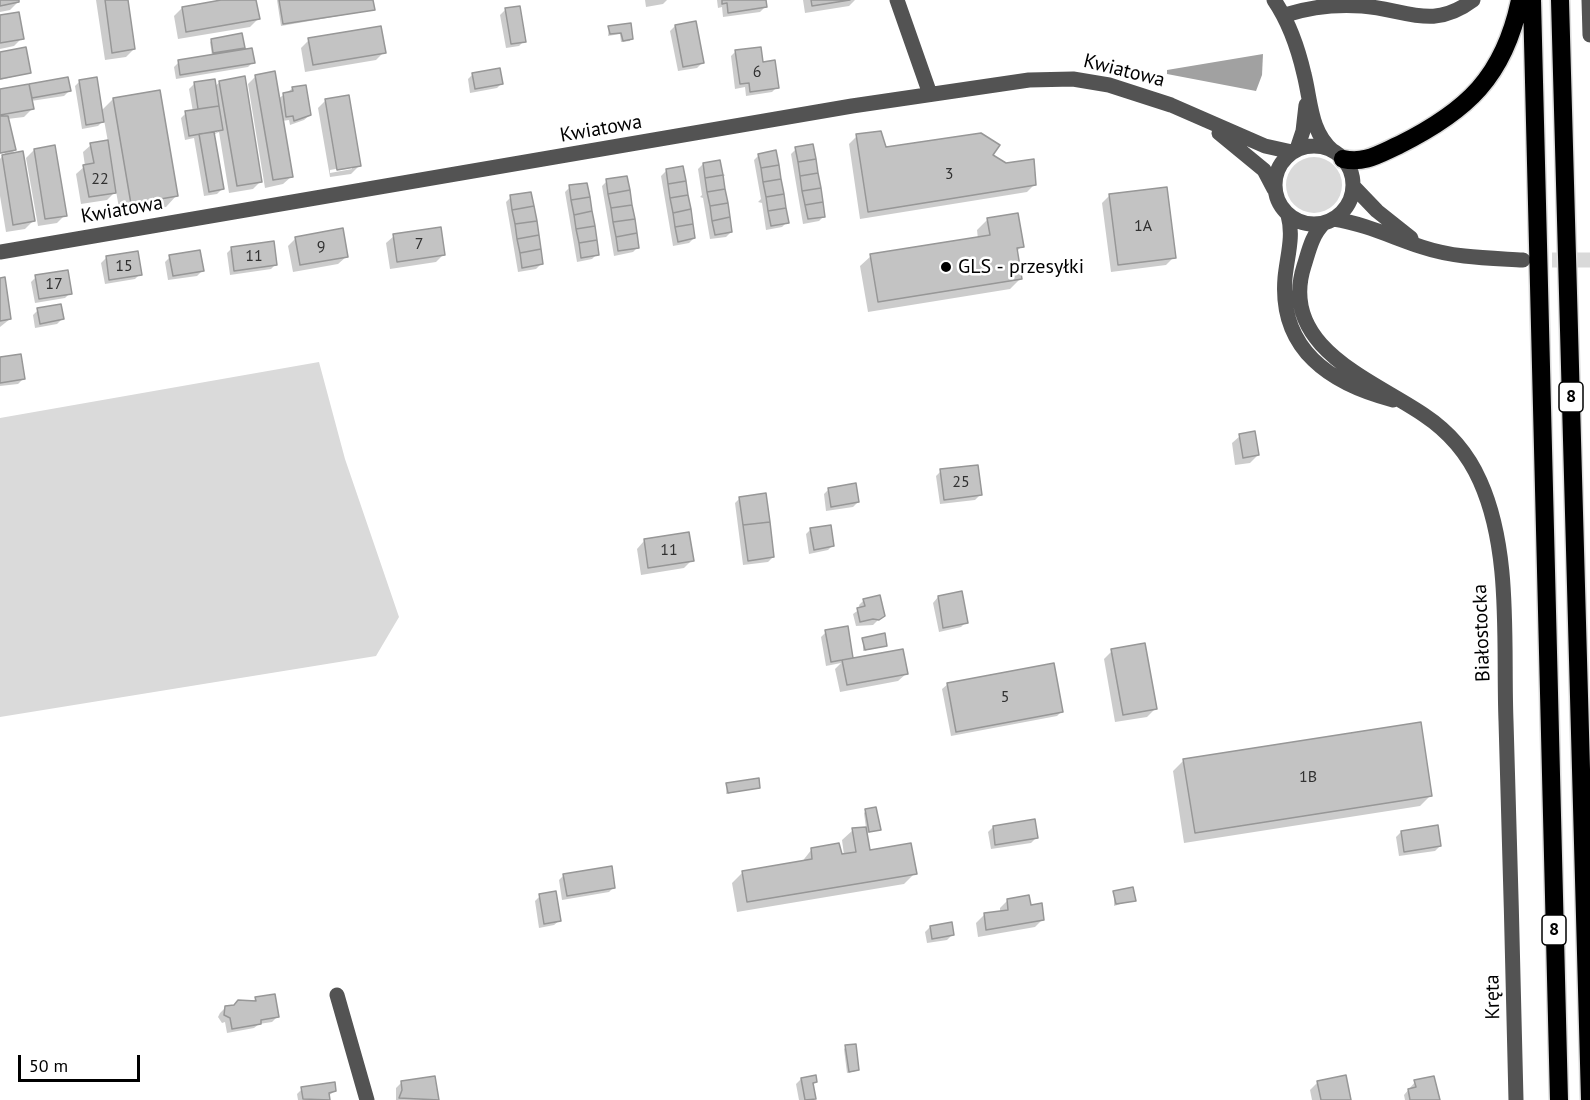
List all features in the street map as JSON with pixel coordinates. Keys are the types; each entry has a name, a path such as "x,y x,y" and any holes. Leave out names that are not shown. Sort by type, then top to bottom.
{"highway":[{"path":"1338,155 1354,161 1373,158 1426,131 1471,99 1503,56 1515,25 1520,0"},
{"name":"8","path":"1532,0 1559,1100"},
{"name":"8","path":"1560,0 1590,1099"}],"street":[{"path":"897,0 930,94"},
{"path":"1275,0 1285,15 1299,55 1314,124 1321,139 1349,169 1353,186 1348,205 1329,221"},
{"path":"1285,15 1306,9 1336,5 1365,6 1418,17 1439,17 1460,9 1473,0"},
{"path":"1589,0 1590,35"},
{"name":"Kwiatowa","path":"0,252 930,94 1029,80 1073,79 1140,94 1265,146 1295,151"},
{"path":"1308,93 1303,131 1295,151 1278,168 1275,188 1277,198 1288,214 1305,224 1329,221 1365,225 1423,247 1477,258 1523,260"},
{"name":"Kwiatowa","path":"1204,121 1264,170 1277,198"},
{"path":"1295,151 1316,146 1338,155"},
{"path":"1353,186 1377,211 1423,247"},
{"name":"Białostocka","path":"1288,214 1292,233 1285,279 1285,303 1299,343 1313,362 1333,377 1365,393 1407,404"},
{"name":"Białostocka","path":"1329,221 1313,237 1302,274 1300,288 1308,325 1328,354 1344,368 1407,404 1442,428 1468,458 1480,481 1497,537 1505,669 1512,894"},
{"name":"Kręta","path":"1512,894 1516,1100"},
{"path":"337,994 368,1100"}],"shaded area":[{"path":"1263,54 1262,75 1256,91 1167,74 1167,70"},
{"path":"1309,157 1319,157 1334,165 1340,174 1342,185 1340,196 1334,205 1319,213 1309,213 1298,208 1291,201 1286,190 1286,180 1291,169 1298,162"},
{"path":"319,362 345,459 399,617 376,656 0,717 0,418"}],"building":[{"path":"0,0 19,0 19,2 0,6"},
{"path":"105,0 128,0 135,49 112,53"},
{"path":"221,0 256,0 260,19 186,32 182,7"},
{"path":"279,0 373,0 375,10 283,24"},
{"path":"722,0 766,0 767,7 728,13 727,3 722,4"},
{"path":"811,0 850,0 812,6"},
{"path":"520,6 526,42 511,44 505,8"},
{"path":"19,12 24,39 0,43 0,15"},
{"path":"696,21 704,63 683,67 675,25"},
{"path":"631,23 633,39 623,41 621,33 610,34 608,26"},
{"path":"381,26 386,53 313,65 308,38"},
{"path":"242,33 245,48 213,53 211,39"},
{"path":"26,47 31,73 0,79 0,52"},
{"path":"761,47 763,62 775,60 779,88 750,92 749,83 740,84 735,50"},
{"path":"252,48 255,63 180,75 178,60"},
{"path":"500,68 503,84 475,89 472,73"},
{"path":"275,71 293,177 273,180 255,75"},
{"path":"245,76 262,182 237,186 219,81"},
{"path":"68,77 71,91 32,98 29,84"},
{"path":"97,77 104,122 86,125 79,80"},
{"path":"215,79 219,106 198,109 194,82"},
{"path":"29,84 34,109 0,115 0,89"},
{"path":"306,85 311,115 294,121 293,116 286,117 283,93 293,91 292,87"},
{"path":"160,90 178,196 131,204 113,98"},
{"path":"349,95 361,166 337,170 325,99"},
{"path":"219,106 223,130 189,136 185,111"},
{"path":"0,116 8,116 16,150 0,153"},
{"path":"881,131 886,147 981,133 1000,145 993,155 1006,163 1034,159 1036,185 868,212 856,134"},
{"path":"214,132 224,189 209,192 199,134"},
{"path":"108,140 116,193 89,197 83,165 94,163 90,143"},
{"path":"813,144 816,159 798,162 795,147"},
{"path":"55,145 67,216 45,219 34,149"},
{"path":"776,150 779,165 761,168 758,154"},
{"path":"23,151 35,221 13,225 2,155"},
{"path":"816,159 818,173 800,176 798,162"},
{"path":"720,160 723,175 705,178 703,163"},
{"path":"779,165 781,179 763,182 761,168"},
{"path":"683,166 686,181 668,184 666,169"},
{"path":"818,173 821,188 802,191 800,176"},
{"path":"723,175 725,189 707,192 705,178"},
{"path":"627,176 630,190 608,194 606,179"},
{"path":"781,179 784,194 766,197 763,182"},
{"path":"686,181 688,195 670,198 668,184"},
{"path":"587,183 590,197 571,200 569,185"},
{"path":"1167,187 1176,258 1118,265 1109,194"},
{"path":"821,188 823,202 805,205 802,191"},
{"path":"725,189 728,203 710,206 707,192"},
{"path":"630,190 632,205 611,208 608,194"},
{"path":"531,192 534,206 512,210 510,195"},
{"path":"784,194 786,208 768,211 766,197"},
{"path":"688,195 691,209 673,213 670,198"},
{"path":"590,197 592,211 574,215 571,200"},
{"path":"823,202 825,217 808,219 805,205"},
{"path":"728,203 730,217 712,221 710,206"},
{"path":"632,205 635,219 613,222 611,208"},
{"path":"534,206 537,221 515,224 512,210"},
{"path":"786,208 789,223 771,226 768,211"},
{"path":"691,209 693,224 675,227 673,213"},
{"path":"592,211 595,226 576,229 574,215"},
{"name":"GLS - przesyłki","path":"1018,213 1024,247 1017,248 1022,279 878,302 870,254 990,235 987,218"},
{"path":"730,217 732,232 715,235 712,221"},
{"path":"635,219 637,233 616,237 613,222"},
{"path":"537,221 539,235 517,239 515,224"},
{"path":"693,224 695,238 678,242 675,227"},
{"path":"595,226 597,240 579,243 576,229"},
{"path":"441,227 445,255 397,262 393,234"},
{"path":"343,228 348,257 300,265 295,237"},
{"path":"637,233 639,248 618,251 616,237"},
{"path":"539,235 541,249 520,253 517,239"},
{"path":"597,240 599,255 581,258 579,243"},
{"path":"274,241 277,265 234,271 231,247"},
{"path":"541,249 543,264 522,268 520,253"},
{"path":"200,250 204,271 173,276 169,255"},
{"path":"138,251 142,275 109,280 106,256"},
{"path":"68,270 72,294 39,299 35,275"},
{"path":"5,277 11,319 0,321 0,278"},
{"path":"61,304 64,319 40,324 37,308"},
{"path":"21,354 25,379 0,383 0,357"},
{"path":"1255,431 1259,455 1243,458 1239,434"},
{"path":"978,465 982,495 944,500 940,469"},
{"path":"856,483 859,502 831,507 828,488"},
{"path":"766,493 770,522 743,525 739,497"},
{"path":"770,522 774,557 748,561 743,525"},
{"path":"831,525 834,546 814,550 810,528"},
{"path":"689,532 694,561 648,568 644,539"},
{"path":"962,591 968,623 943,628 938,596"},
{"path":"880,595 885,616 879,620 860,622 857,608 865,606 863,599"},
{"path":"848,626 853,658 831,662 825,630"},
{"path":"885,633 887,646 865,650 862,638"},
{"path":"1145,643 1157,709 1123,715 1111,649"},
{"path":"903,649 908,674 847,685 842,660"},
{"path":"1054,663 1063,712 956,732 947,683"},
{"path":"1421,722 1432,796 1195,833 1183,759"},
{"path":"759,778 760,788 728,793 726,783"},
{"path":"876,807 881,830 869,832 865,809"},
{"path":"1035,819 1038,838 995,845 993,826"},
{"path":"1438,825 1441,846 1404,852 1401,831"},
{"path":"866,827 870,850 911,843 917,874 747,902 742,871 812,859 811,848 839,843 842,854 856,852 852,828"},
{"path":"612,866 615,888 567,896 563,874"},
{"path":"1133,887 1136,901 1116,904 1113,891"},
{"path":"556,891 561,921 544,924 539,894"},
{"path":"1029,895 1031,905 1042,903 1044,920 986,930 984,913 1008,910 1007,899"},
{"path":"952,922 954,935 932,939 930,926"},
{"path":"275,994 279,1017 261,1020 261,1024 232,1029 230,1018 224,1015 225,1006 234,1005 238,1000 256,1001 255,997"},
{"path":"856,1044 859,1070 849,1072 845,1045"},
{"path":"816,1075 817,1082 813,1083 816,1099 805,1100 801,1078"},
{"path":"1346,1075 1351,1100 1321,1100 1317,1081"},
{"path":"435,1076 439,1100 399,1098 402,1090 401,1081"},
{"path":"1434,1076 1440,1100 1410,1100 1408,1089 1416,1087 1414,1080"},
{"path":"335,1082 336,1091 329,1093 330,1100 303,1099 301,1087"}],"tunnel":[{"path":"1529,260 1590,260"}],"place":[{"name":"GLS - przesyłki","path":"946,267"}]}
